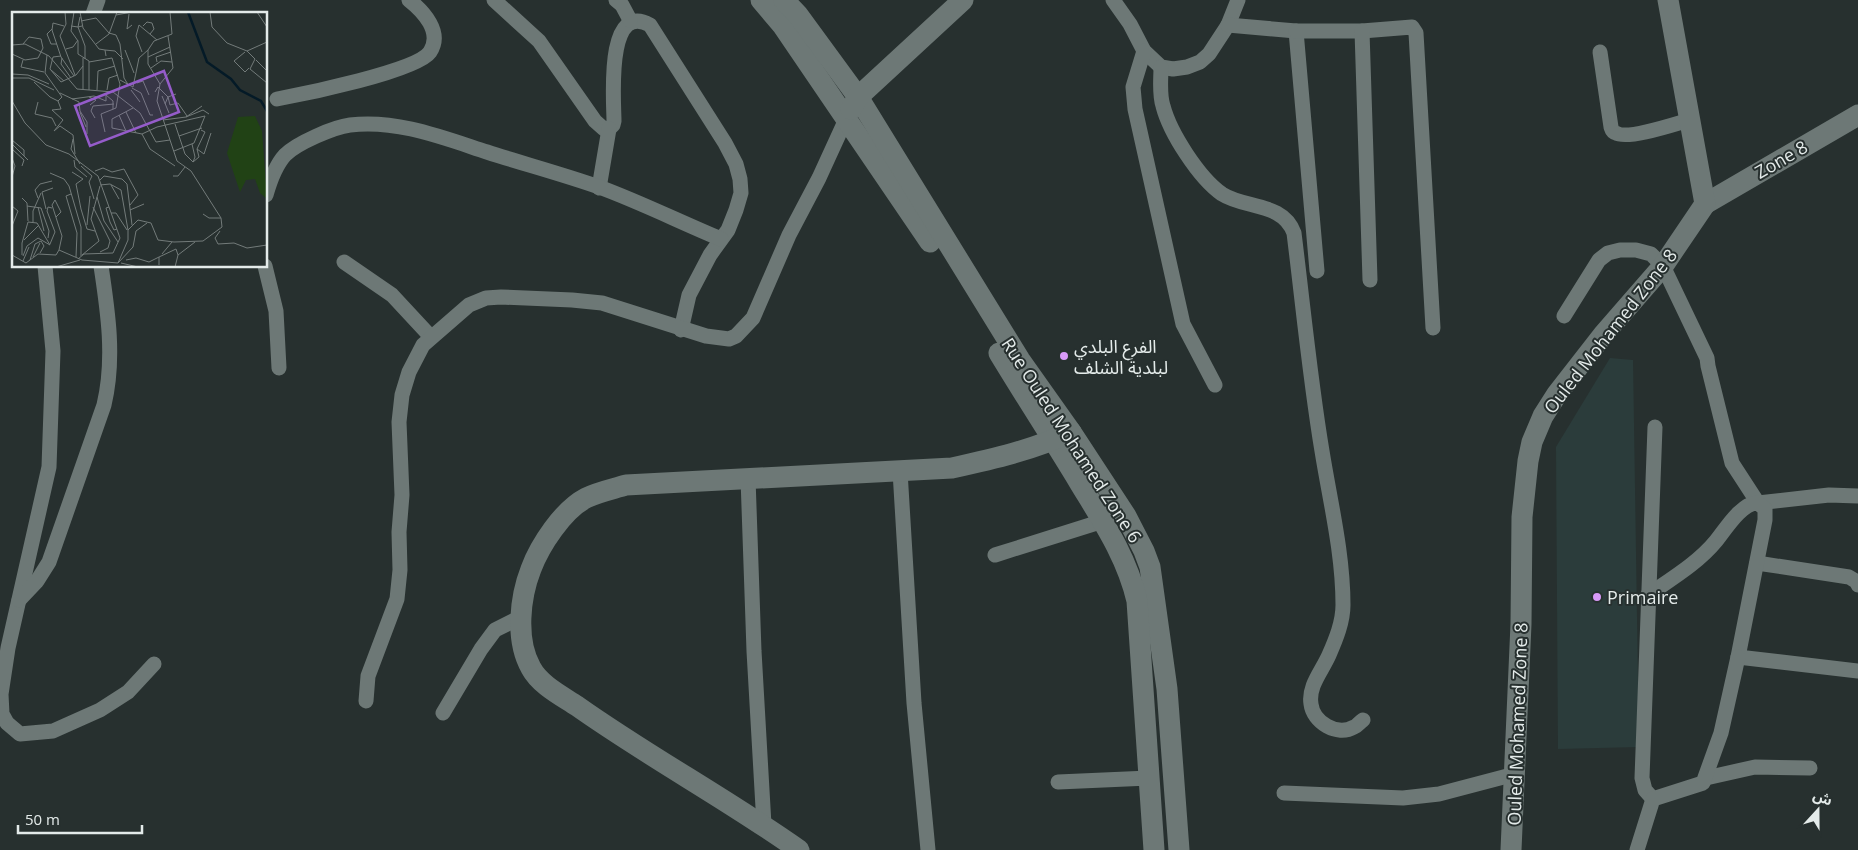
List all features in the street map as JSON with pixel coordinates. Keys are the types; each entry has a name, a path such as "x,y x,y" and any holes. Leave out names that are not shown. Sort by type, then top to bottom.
{"street":[{"path":"94,12 98,0"},
{"path":"277,99 319,91 395,70 424,57 432,49 434,40 432,28 421,10 409,0"},
{"path":"494,0 540,41 595,121 604,129 609,130"},
{"path":"616,0 622,5 630,20"},
{"name":"Rue Ouled Mohamed Zone 6","path":"761,0 783,26 1062,436 1126,516 1144,551 1150,567 1168,689 1179,850"},
{"name":"Rue Ouled Mohamed Zone 6","path":"784,0 858,97 1020,360 1062,436 1125,563 1137,601 1154,850"},
{"path":"366,701 368,676 397,599 400,570 399,532 402,495 399,422 402,395 409,372 423,345 469,305 486,298 501,297 602,303 681,330 706,336 729,339 742,331 753,318 789,235 820,178 846,119 858,97 964,0"},
{"path":"1113,0 1130,24 1144,51 1161,67 1173,69 1188,67 1200,62 1209,54 1228,25 1238,0"},
{"path":"1124,0 1130,24"},
{"path":"1668,0 1705,204"},
{"path":"600,188 609,130 614,121 614,59 617,39 621,28 626,22 636,18 644,19 650,24 725,143 736,164 741,193 728,230 710,255 689,295 681,330"},
{"path":"1228,25 1296,31 1362,31 1412,27 1416,33 1433,328"},
{"path":"1296,31 1317,271"},
{"path":"1362,31 1370,280"},
{"path":"1144,51 1133,87 1135,109 1183,324 1215,385"},
{"path":"1600,52 1611,127 1616,133 1624,135 1647,132 1689,120"},
{"path":"1161,67 1162,104 1166,116 1182,147 1204,177 1222,194 1235,200 1260,206 1280,215 1288,221 1294,233 1322,449 1343,586 1343,618 1328,656 1312,688 1310,703 1314,714 1325,726 1345,730 1354,728 1363,720"},
{"name":"Zone 8","path":"1705,204 1858,115"},
{"path":"268,190 273,174 280,162 291,150 325,132 349,125 362,124 397,127 438,136 600,188 721,239"},
{"name":"Ouled Mohamed Zone 8","path":"1511,850 1521,624 1522,517 1532,442 1543,416 1557,394 1603,335 1663,266 1705,204"},
{"path":"1564,316 1599,260 1608,253 1620,250 1636,250 1651,254 1663,266 1707,358 1732,463 1758,503 1763,506 1766,515 1721,733 1706,778 1703,784 1698,786 1653,799"},
{"path":"344,262 392,295 431,337"},
{"path":"45,268 53,351 49,466 30,543 8,648 1,694 2,714 7,723 20,734 53,731 100,710 128,692 154,664"},
{"path":"19,600 38,581 50,562 107,390 110,357 107,304 100,268"},
{"path":"265,268 276,311 279,368"},
{"path":"1653,799 1645,790 1642,778 1655,427"},
{"path":"800,850 764,825 594,718 538,678 530,667 525,653 521,617 522,598 525,584 546,540 562,519 586,498 626,485 952,468 996,459 1062,436"},
{"path":"900,471 914,703 928,850"},
{"path":"748,478 754,652 764,825"},
{"path":"1648,595 1707,552 1739,513 1749,504 1829,495 1858,496"},
{"path":"995,555 1103,521"},
{"path":"1756,563 1849,577 1858,585"},
{"path":"443,713 481,649 495,630 521,617"},
{"path":"1738,657 1858,671"},
{"path":"1706,778 1755,767 1810,768"},
{"path":"1284,793 1402,798 1439,794 1515,774"},
{"path":"1058,782 1149,778"},
{"path":"1637,850 1653,799"}],"shaded area":[{"name":"Primaire","path":"1610,358 1633,360 1639,747 1558,749 1556,447"}],"place":[{"name":"الفرع البلدي لبلدية الشلف","path":"1064,356"},
{"name":"Primaire","path":"1597,597"}]}
